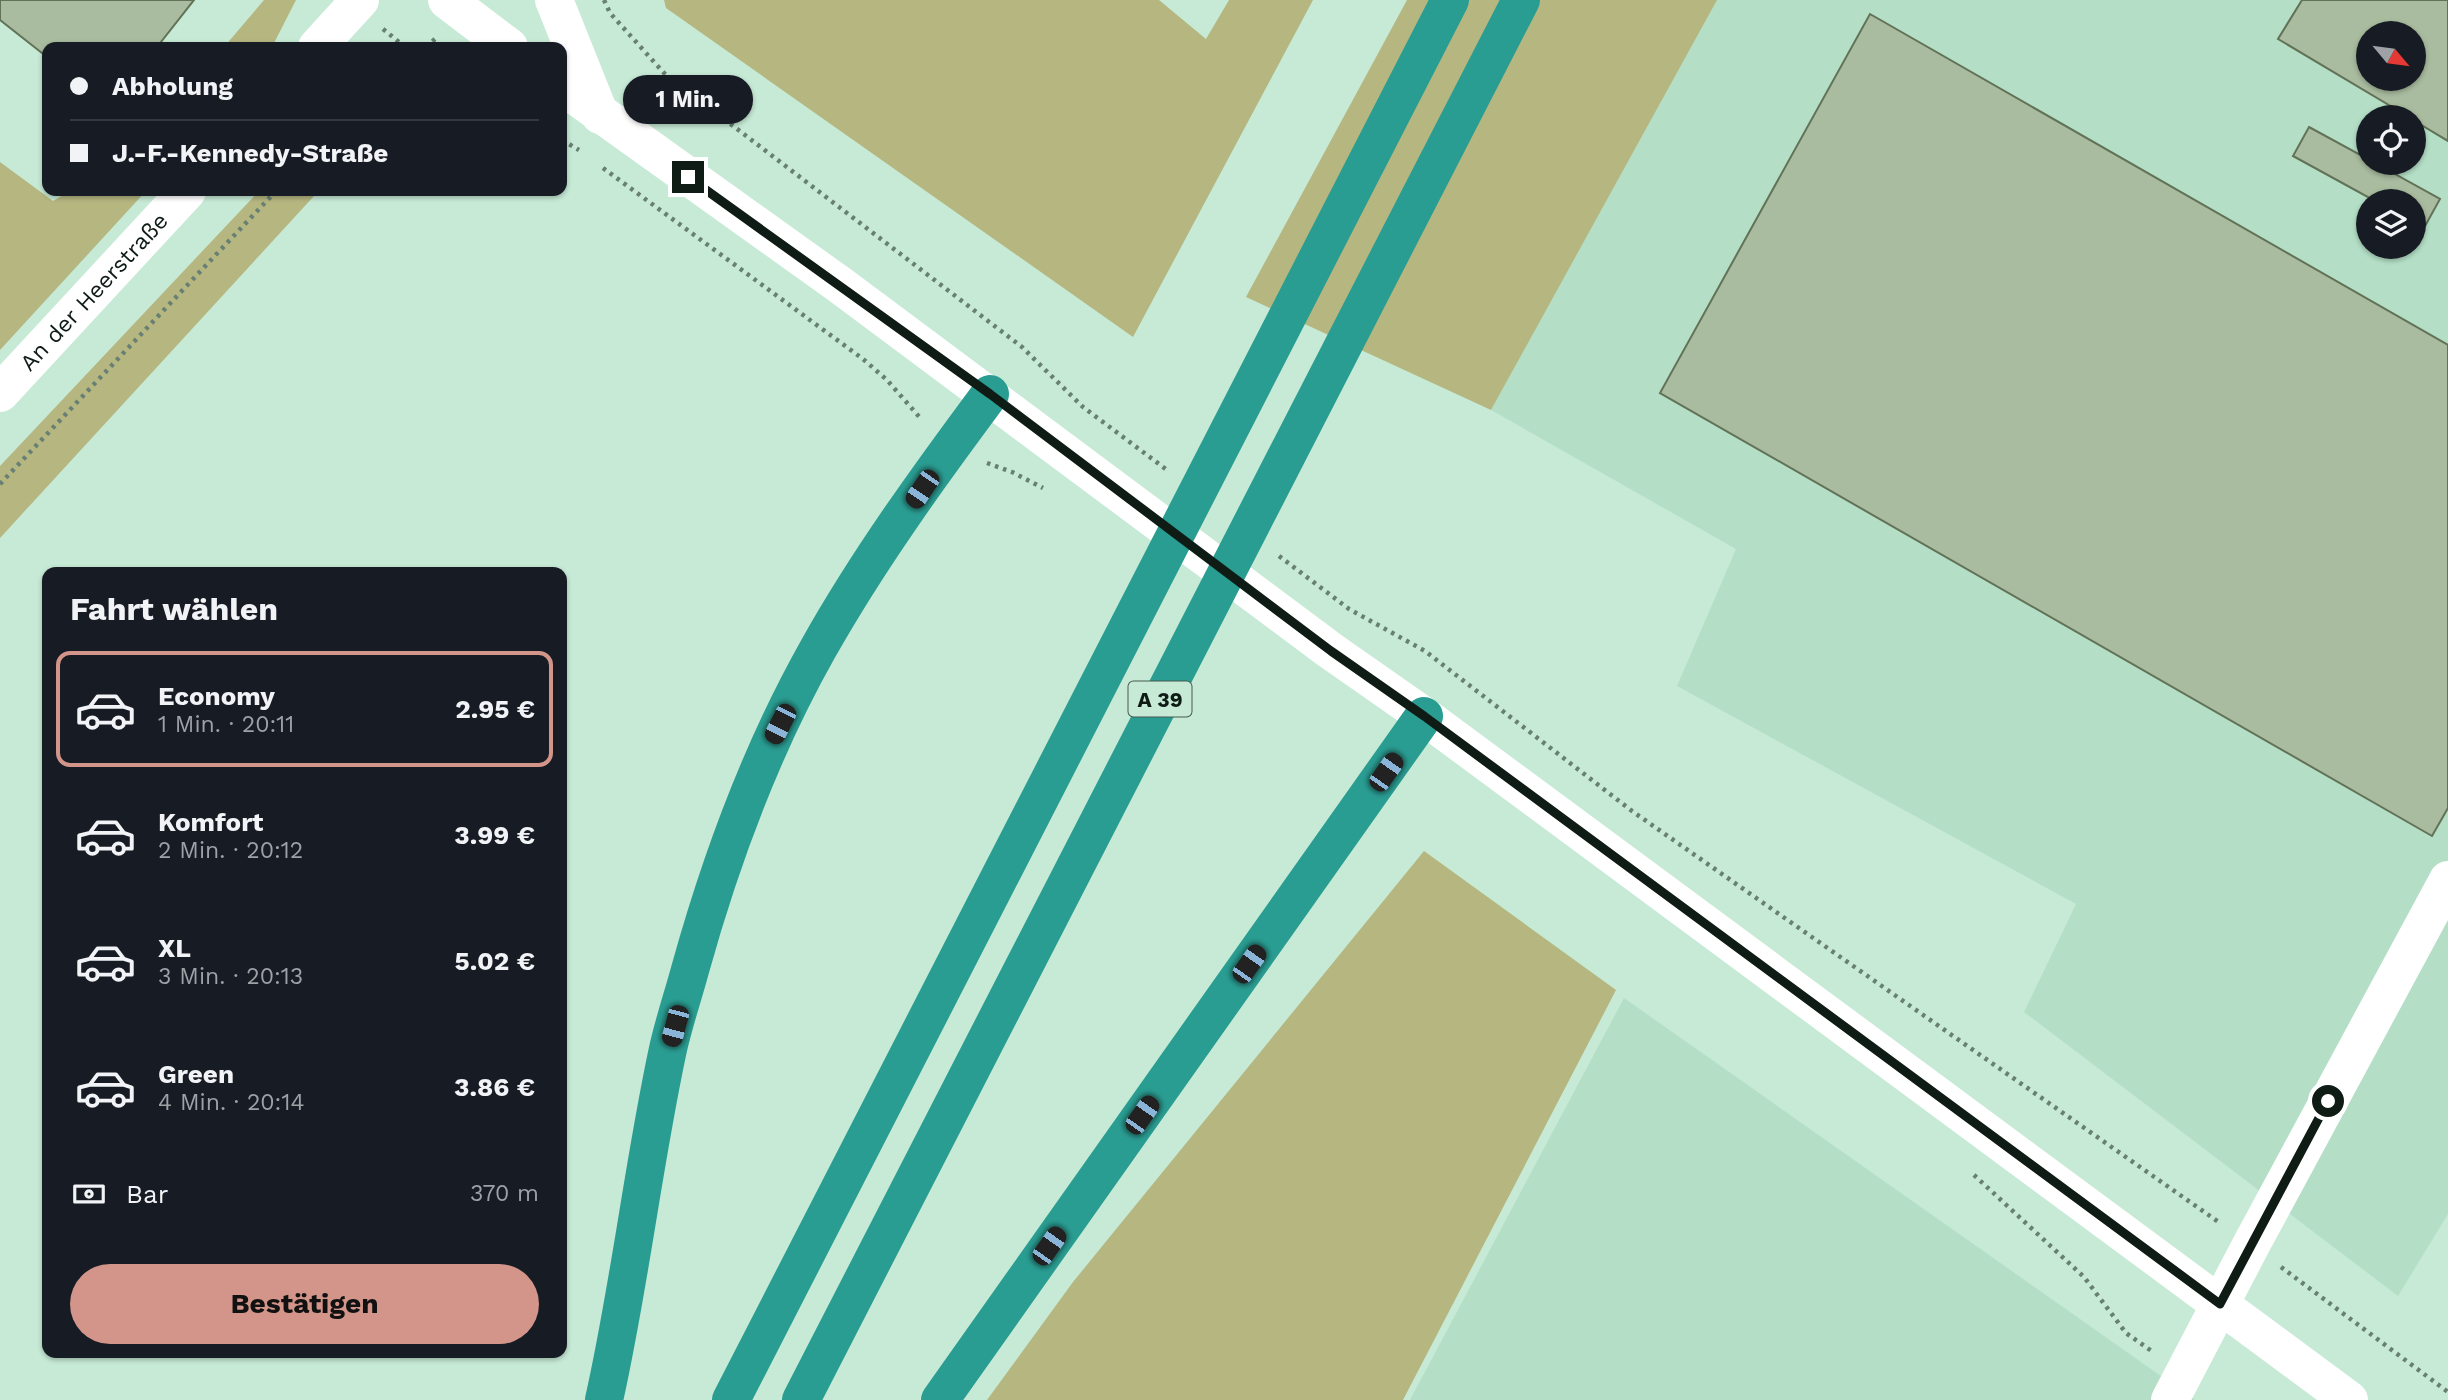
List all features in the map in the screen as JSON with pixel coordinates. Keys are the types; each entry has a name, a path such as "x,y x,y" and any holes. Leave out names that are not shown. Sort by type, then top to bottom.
{"highway":[{"name":"A 39","path":"730,1400 1450,0"},
{"name":"A 39","path":"801,1400 1521,0"},
{"path":"604,1400 669,1048 706,912 731,835 767,749 818,649 951,446 990,394"},
{"path":"940,1400 1424,716"}],"street":[{"path":"322,42 360,0"},
{"path":"447,0 502,42"},
{"path":"554,0 600,115"},
{"path":"567,90 990,394 1331,651 1424,716 2349,1400"},
{"path":"567,104 600,115"},
{"name":"An der Heerstraße","path":"0,393 182,196"},
{"path":"2177,1387 2448,880"}],"path":[{"path":"604,0 610,13 664,73 1022,347 1083,407"},
{"path":"567,144 583,153"},
{"path":"594,161 863,359 887,380 927,426 951,446 1047,490"},
{"path":"0,484 271,196"},
{"path":"1349,609 1424,652 1633,811 2251,1245 2448,1392"},
{"path":"1973,1174 2084,1277 2126,1333 2177,1387"}],"shaded area":[{"path":"264,0 296,0 275,42 228,42"},
{"path":"664,0 1159,0 1206,39 1229,0 1313,0 1133,337 666,8"},
{"path":"1407,0 1717,0 1491,410 1246,297"},
{"path":"1715,0 2448,0 2448,1214 2398,1296 2024,1012 2076,904 1677,686 1736,549 1491,410"},
{"path":"0,162 42,193 42,196 53,201 62,196 141,196 0,350"},
{"path":"254,196 314,196 0,538 0,466"},
{"path":"1424,851 1616,990 1403,1400 987,1400 1073,1282"},
{"path":"1624,998 2195,1400 1410,1400"}],"building":[{"path":"0,0 194,0 161,42 42,42 42,53 0,20"},
{"path":"2302,0 2448,0 2448,141 2426,128 2426,105 2389,105 2365,91 2426,91 2426,21 2356,21 2356,85 2278,39"},
{"path":"1870,14 2448,345 2448,808 2432,836 1660,393"},
{"path":"2309,127 2356,152 2356,175 2397,175 2422,189 2356,191 2293,156"},
{"path":"2426,191 2440,199 2426,224"}],"route":[{"path":"688,177 990,394 1331,651 1424,716 2220,1304 2328,1101"}]}
